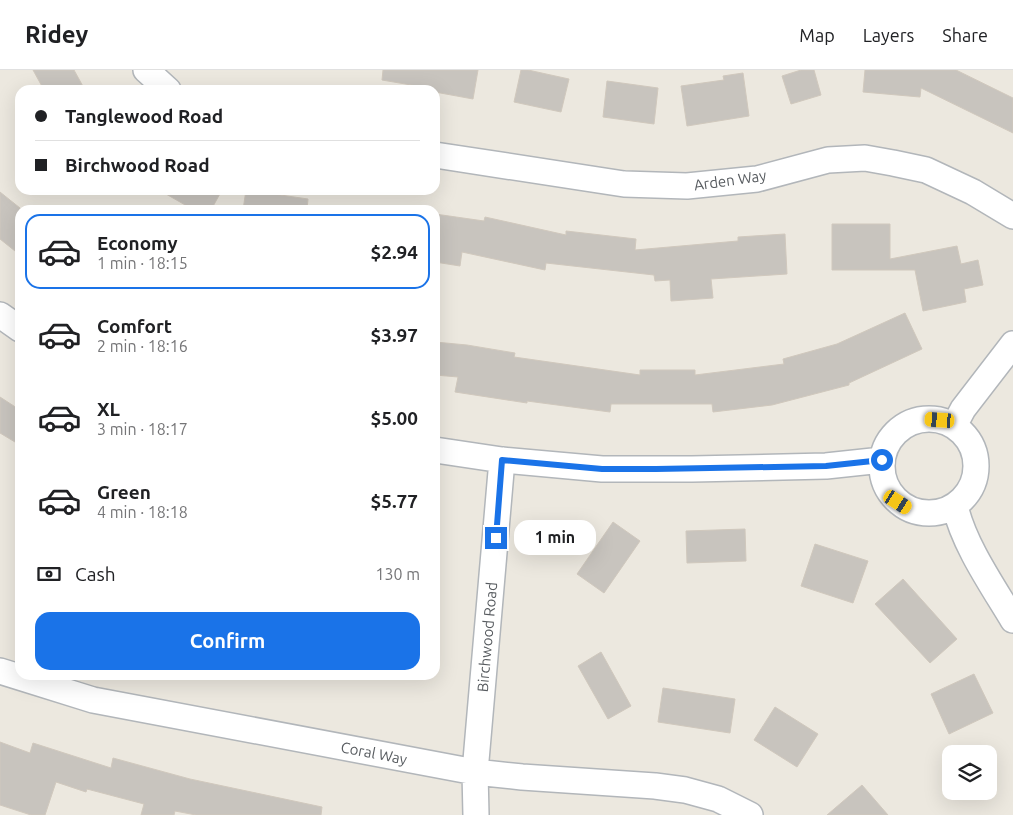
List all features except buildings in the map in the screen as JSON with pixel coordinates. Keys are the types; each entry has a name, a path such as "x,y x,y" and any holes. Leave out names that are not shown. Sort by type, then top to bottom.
{"street":[{"path":"146,70 162,85"},
{"name":"Arden Way","path":"440,156 624,184 687,186 757,179 828,160 865,158 926,170 973,192 1013,216"},
{"path":"0,315 15,326"},
{"path":"954,426 963,409 1013,344"},
{"path":"924,419 940,420 954,426 966,437 974,451 976,467 974,482 966,496 955,506 941,512 926,514 911,510 898,502 888,490 883,476 882,460 887,446 896,433 908,424 924,419"},
{"path":"440,451 502,460 602,469 826,466 882,460"},
{"name":"Birchwood Road","path":"476,815 476,772 502,460"},
{"path":"955,506 958,521 973,551 1013,620"},
{"name":"Coral Way","path":"0,671 15,676"},
{"name":"Coral Way","path":"29,680 93,700 476,772 685,790 718,799 750,815"}],"route":[{"path":"496,538 502,460 602,469 692,469 826,466 882,460"}]}
